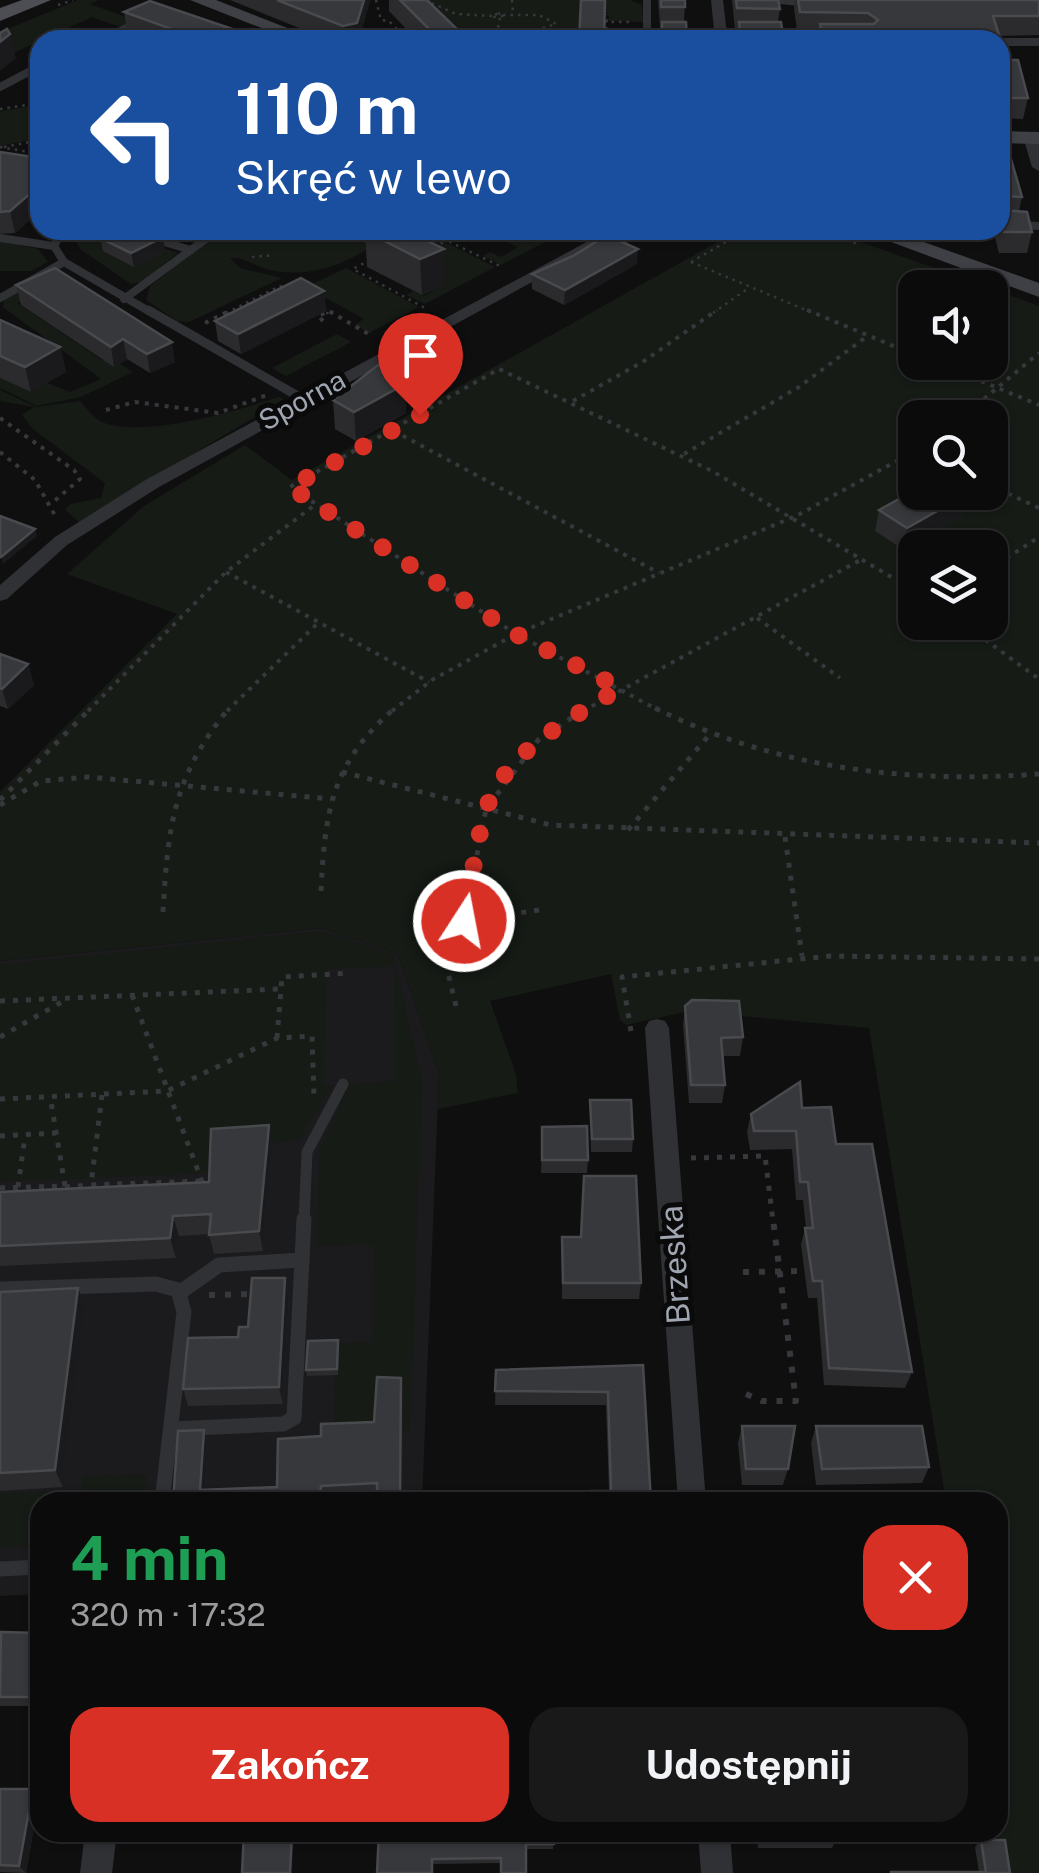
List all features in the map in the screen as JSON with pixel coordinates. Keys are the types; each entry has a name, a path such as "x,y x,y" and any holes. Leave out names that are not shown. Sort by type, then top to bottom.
{"main road":[{"path":"0,15 41,0"}],"street":[{"path":"198,0 281,30"},
{"path":"717,0 720,30"},
{"path":"1010,42 1039,42"},
{"path":"1010,137 1035,138 1039,167"},
{"name":"Sporna","path":"0,595 66,537 303,400 601,240"},
{"path":"898,240 1039,290"},
{"name":"Brzeska","path":"644,1030 691,1492"},
{"path":"96,1873 100,1842"},
{"path":"715,1842 717,1873"}],"lane":[{"path":"646,0 647,30"},
{"path":"780,0 825,4"},
{"path":"125,30 144,20"},
{"path":"0,87 30,71"},
{"path":"1010,225 1039,226"},
{"path":"0,238 54,246 64,262 303,400"},
{"path":"54,246 57,240"},
{"path":"158,240 191,250"},
{"path":"124,299 204,240"},
{"path":"0,298 64,262"},
{"path":"172,1428 291,1422 296,1413 307,1152 343,1084"},
{"path":"180,1294 219,1265 302,1260"},
{"path":"0,1289 156,1284 180,1294"},
{"path":"163,1492 184,1312 180,1294"},
{"path":"0,1569 30,1568"}],"path":[{"path":"376,0 382,20 396,19"},
{"path":"425,0 456,14 538,15 556,24 558,30"},
{"path":"512,0 513,14"},
{"path":"606,30 607,14"},
{"path":"502,17 498,26 504,30"},
{"path":"388,20 397,30"},
{"path":"605,22 647,23"},
{"path":"539,30 556,24"},
{"path":"0,108 30,105"},
{"path":"0,148 30,142"},
{"path":"0,148 30,152"},
{"path":"431,248 446,240 502,268"},
{"path":"729,240 691,262 898,347"},
{"path":"476,255 484,250"},
{"path":"383,254 352,269 426,308"},
{"path":"252,257 274,255"},
{"path":"372,279 381,274"},
{"path":"198,329 280,286 296,294"},
{"path":"573,400 644,361 750,287"},
{"path":"400,294 409,289"},
{"path":"258,297 270,303"},
{"path":"313,303 372,336"},
{"path":"323,320 318,316 329,311"},
{"path":"226,313 238,319"},
{"path":"684,454 799,387 867,335"},
{"path":"983,400 1039,353"},
{"path":"898,580 798,515 684,454 499,369 290,487 516,634 711,734 806,761 881,772 1039,774"},
{"path":"979,380 1039,405"},
{"path":"106,410 136,402 218,413 283,388"},
{"path":"0,418 74,470 80,479 52,503"},
{"path":"394,431 659,573"},
{"path":"0,452 22,467 52,503 57,519"},
{"path":"322,892 330,799 342,772 388,714 430,682 516,634 798,515 898,460"},
{"path":"1008,493 1039,508"},
{"path":"0,802 226,572 254,547 316,504"},
{"path":"1008,557 1039,537"},
{"path":"456,1006 443,952 464,921 486,809 539,739 620,688 864,558"},
{"path":"226,572 430,682"},
{"path":"757,618 840,678"},
{"path":"163,912 168,830 182,784 220,719 319,622"},
{"path":"986,640 1039,679"},
{"path":"628,830 711,734"},
{"path":"342,772 551,825 785,837 1039,843"},
{"path":"0,802 41,780 88,777 330,799"},
{"path":"785,837 802,956"},
{"path":"464,921 538,910"},
{"path":"644,1030 622,977 713,963 802,956 946,953 1039,958"},
{"path":"277,1038 280,989 285,975 350,973"},
{"path":"0,1001 280,989"},
{"path":"132,995 205,1190"},
{"path":"0,1037 69,998"},
{"path":"0,1099 170,1089 277,1038 315,1037 316,1134"},
{"path":"91,1185 102,1094"},
{"path":"50,1096 64,1196"},
{"path":"0,1136 56,1133"},
{"path":"18,1187 26,1135"},
{"path":"694,1158 765,1156 796,1401 762,1400 746,1394"},
{"path":"0,1188 202,1180"},
{"path":"743,1272 804,1271"},
{"path":"180,1294 301,1293"}],"shaded area":[{"path":"78,0 98,0 90,4 126,17 140,11 123,28 92,17 64,30 30,30 30,45 0,59 0,32"},
{"path":"427,0 630,0 642,5 643,22 609,21 608,13 580,13 579,30 454,30"},
{"path":"30,106 30,140 0,146 0,111"},
{"path":"76,240 140,240 178,253 142,282 131,284 80,249"},
{"path":"209,240 383,240 341,263 310,271 275,271 230,258 240,268 282,278 189,322 177,321 146,300 150,286"},
{"path":"421,240 441,240 495,267 425,304 406,295 413,291 424,296 444,285 388,257"},
{"path":"504,240 549,240 501,265 483,256 490,252 501,257 518,247"},
{"path":"721,240 855,240 940,270 898,270 898,380 1008,380 1008,295 1039,306 1039,1873 1003,1873 998,1842 1008,1842 1008,1492 944,1492 869,1028 689,1011 626,1025 620,1020 611,974 490,1001 516,1074 518,1093 438,1109 439,1074 398,954 321,928 0,961 0,792 177,614 67,574 144,506 245,445 292,480"},
{"path":"0,241 38,249 48,262 31,271 0,271"},
{"path":"346,268 419,307 369,333 355,325 364,319 306,287"},
{"path":"34,282 42,290 17,303 102,360 110,357 133,372 81,397 37,406 0,388 0,378 31,392 47,383 70,392 101,379 3,307 4,300"},
{"path":"337,334 351,342 286,376 272,368"},
{"path":"0,390 36,407 80,401 102,422 140,427 190,421 278,397 285,399 79,522 65,510 70,504 101,498 105,483 33,429 22,415 34,407 0,401"},
{"path":"321,928 398,954 439,1074 422,1492 30,1492 30,1594 0,1596 0,961"},
{"path":"321,931 394,955 422,1082 410,1430 334,1432 335,1343 372,1342 374,1245 316,1246 320,1148 349,1084 396,1081 395,966 327,969 323,1085 334,1085 298,1141 216,1146 210,1173 0,1182 0,965"},
{"path":"142,1474 147,1478 146,1492 30,1492 30,1546 0,1547 0,1493 81,1490 83,1476"}],"building":[{"path":"277,0 364,0 357,23 343,26"},
{"path":"400,0 427,0 458,30 430,30"},
{"path":"581,0 605,0 604,30 580,30"},
{"path":"661,0 685,0 685,7 661,7"},
{"path":"736,0 778,0 780,9 737,8"},
{"path":"798,0 1039,0 1039,16 993,16 997,30 821,30 820,24 874,24 878,20 868,13 800,12"},
{"path":"150,1 235,30 174,30 124,12"},
{"path":"662,22 686,22 686,30 662,30"},
{"path":"739,22 781,22 782,30 740,30"},
{"path":"7,29 10,34 0,42 0,33"},
{"path":"1010,60 1018,60 1028,98 1010,98"},
{"path":"0,152 30,156 30,194 10,211 0,212"},
{"path":"1010,156 1022,197 1010,196"},
{"path":"1010,211 1027,212 1032,232 1010,232"},
{"path":"104,240 157,240 131,253"},
{"path":"383,240 426,240 444,249 420,259"},
{"path":"599,240 618,240 638,249 565,290 532,274"},
{"path":"55,268 172,342 147,354 123,339 111,347 16,285"},
{"path":"301,278 324,291 238,334 215,321"},
{"path":"0,320 60,347 25,367 0,356"},
{"path":"378,365 402,378 397,381 405,384 354,412 333,400"},
{"path":"898,499 898,510 939,510 907,528 879,510"},
{"path":"0,516 35,529 1,557 0,556"},
{"path":"0,654 28,664 2,689 0,688"},
{"path":"692,1000 739,1001 743,1037 721,1038 725,1085 691,1085 685,1006"},
{"path":"800,1082 802,1108 831,1107 836,1144 872,1144 912,1372 829,1368 822,1281 813,1281 805,1228 813,1228 808,1182 800,1182 796,1131 754,1131 751,1114"},
{"path":"590,1100 631,1100 633,1139 592,1139"},
{"path":"269,1125 259,1231 209,1235 211,1214 173,1216 170,1238 0,1246 0,1192 209,1182 211,1129"},
{"path":"587,1126 588,1160 542,1160 542,1127"},
{"path":"584,1176 636,1176 641,1283 563,1283 562,1237 581,1237"},
{"path":"252,1278 285,1278 279,1387 183,1389 188,1338 238,1337 239,1327 248,1327"},
{"path":"78,1288 55,1470 0,1473 0,1292"},
{"path":"338,1340 337,1369 306,1370 308,1341"},
{"path":"643,1365 650,1492 591,1492 611,1491 608,1392 495,1391 496,1370"},
{"path":"377,1377 401,1378 400,1492 377,1492 377,1483 321,1486 320,1492 174,1492 178,1431 204,1430 200,1490 277,1487 278,1439 321,1436 321,1424 374,1422"},
{"path":"742,1426 795,1426 788,1469 746,1469"},
{"path":"816,1426 922,1426 929,1467 822,1469"},
{"path":"1,1632 30,1633 30,1697 0,1697"},
{"path":"0,1789 30,1789 19,1866 0,1865"},
{"path":"244,1842 292,1842 290,1873 242,1873"},
{"path":"379,1842 554,1842 526,1844 526,1873 501,1873 501,1858 432,1859 432,1873 377,1873"},
{"path":"981,1842 1005,1842 1010,1873 891,1873 891,1872 986,1872"}],"route":[{"path":"420,415 290,487 516,634 620,688 539,739 514,766 486,809 464,921"}]}
